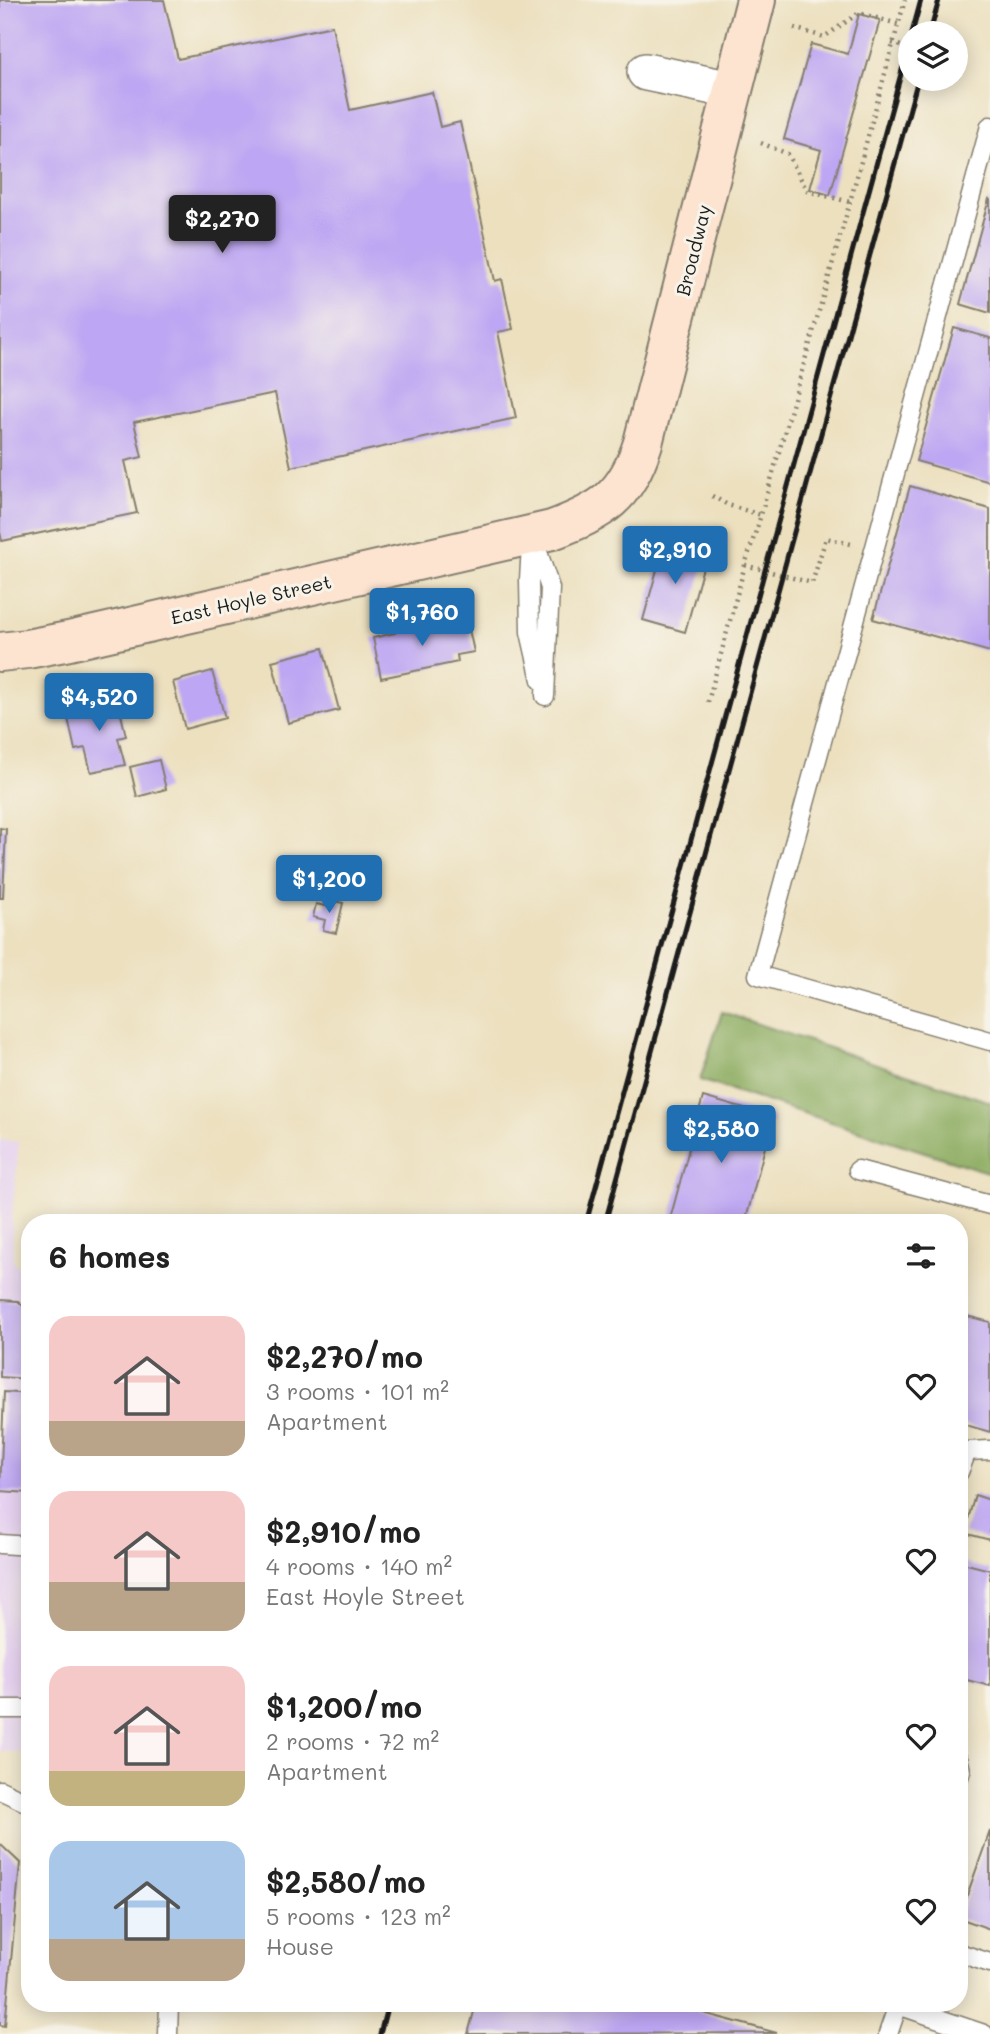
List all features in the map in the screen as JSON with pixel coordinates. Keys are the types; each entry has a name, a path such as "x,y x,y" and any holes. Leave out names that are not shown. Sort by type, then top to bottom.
{"street":[{"name":"Broadway","path":"616,495 631,474 643,443 756,0"},
{"path":"646,72 732,90"},
{"name":"East Hoyle Street","path":"0,652 69,641 552,530 583,518 603,507 616,495"}],"lane":[{"path":"990,126 758,975 990,1041"},
{"path":"532,534 550,588 545,696 530,632 532,534"},
{"path":"858,1170 990,1205"},
{"path":"968,1451 990,1450"},
{"path":"0,1544 21,1545"},
{"path":"0,1709 21,1709"},
{"path":"0,1790 21,1800"},
{"path":"968,1956 990,1962"},
{"path":"168,2034 169,2012"},
{"path":"888,2034 895,2012"},
{"path":"920,2012 984,2034"}],"path":[{"path":"899,21 905,0"},
{"path":"708,702 898,24 859,13 824,37 794,28"},
{"path":"892,43 898,45"},
{"path":"761,143 788,154 807,191 850,202"},
{"path":"712,496 727,505 761,515"},
{"path":"745,565 812,583 826,538 874,550"}],"shaded area":[{"path":"0,1140 19,1142 12,1217 13,1261 21,1272 21,1752 0,1751"}],"green space":[{"path":"722,1012 990,1102 990,1173 700,1080"}],"building":[{"path":"0,0 164,0 178,59 332,26 350,110 432,92 440,127 460,122 495,281 502,279 513,329 498,332 516,418 291,467 275,393 134,422 142,457 125,461 137,513 2,541"},
{"path":"859,14 880,20 830,195 810,189 821,150 784,139 811,44 848,54"},
{"path":"990,200 990,313 960,304"},
{"path":"954,328 990,338 990,482 916,461"},
{"path":"910,486 990,509 990,652 873,619"},
{"path":"665,541 707,553 685,632 643,620"},
{"path":"467,620 474,652 457,655 458,662 381,678 373,638 395,633 394,629 427,622 428,628"},
{"path":"323,648 339,710 288,723 272,661"},
{"path":"212,671 225,718 185,729 173,682"},
{"path":"117,697 126,736 118,738 125,765 91,772 85,748 75,750 66,709"},
{"path":"159,760 166,789 137,797 130,767"},
{"path":"0,828 6,829 3,898 0,898"},
{"path":"327,899 343,903 336,933 323,930 325,920 313,917 316,904 325,906"},
{"path":"703,1097 773,1117 747,1214 671,1214"},
{"path":"0,1300 18,1301 21,1304 21,1378 0,1377"},
{"path":"968,1316 990,1322 990,1432 968,1426"},
{"path":"4,1392 21,1393 21,1492 0,1491"},
{"path":"975,1495 990,1500 990,1540 968,1534 968,1519"},
{"path":"968,1564 990,1570 990,1686 968,1680"},
{"path":"990,1831 990,1929 968,1921 968,1893"},
{"path":"0,1844 20,1863 5,2026 0,2025"},
{"path":"474,2012 700,2012 777,2033 468,2034"}],"railway":[{"path":"915,21 921,0"},
{"path":"933,21 939,0"},
{"path":"588,1214 898,85"},
{"path":"607,1214 915,91"},
{"path":"380,2034 386,2012"}]}
